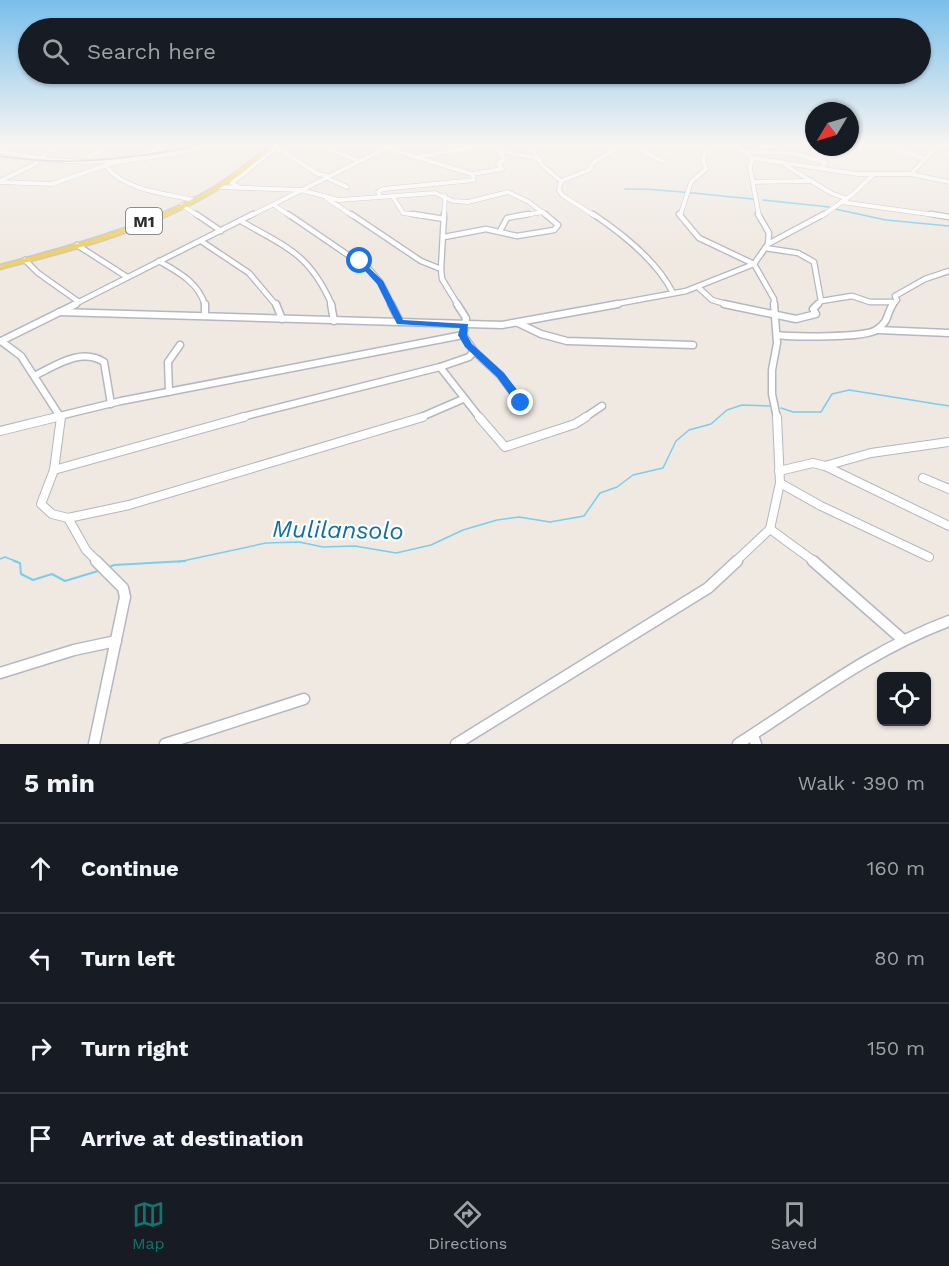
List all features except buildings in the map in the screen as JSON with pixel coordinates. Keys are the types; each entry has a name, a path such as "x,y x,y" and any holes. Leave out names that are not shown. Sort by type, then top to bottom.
{"main road":[{"name":"M1","path":"0,267 77,245 182,205 229,180"}],"street":[{"path":"0,182 45,184 59,180"},
{"path":"124,180 131,184 193,200"},
{"path":"236,180 232,183 239,187"},
{"path":"323,180 0,341 21,356 61,417 54,470 41,504 52,514 68,518 129,505 300,457 418,420 463,399"},
{"path":"334,180 347,187"},
{"path":"380,197 378,192 383,189 474,180"},
{"path":"565,180 561,181 559,189 562,195 613,227 664,275 673,293"},
{"path":"456,744 708,588 770,529 780,483 779,427 772,394 777,335 775,315 769,288 754,264 699,238 679,215 694,180"},
{"path":"767,246 847,199 868,180"},
{"path":"59,312 205,315 465,326 518,323 698,287 741,267 754,264 767,246 770,236 759,218 753,182 787,184 811,181 847,199"},
{"path":"218,187 301,190 326,198 343,200 435,193 453,201 468,202 508,192 543,212 555,222 558,228 517,236 482,229 444,237"},
{"path":"445,196 442,279 466,318 463,335 474,351 500,375 521,403"},
{"path":"393,197 403,213 444,219"},
{"path":"326,198 421,261 441,269"},
{"path":"841,202 949,217"},
{"path":"182,205 221,231"},
{"path":"274,205 370,270 381,283 400,322"},
{"path":"428,217 445,212"},
{"path":"500,231 507,218 543,212"},
{"path":"242,221 303,258 322,283 332,306 334,321"},
{"path":"201,241 225,255 257,281 275,303 282,319"},
{"path":"77,245 127,277"},
{"path":"767,246 798,254 814,262 821,301"},
{"path":"25,260 38,273 79,302"},
{"path":"159,261 198,288 203,298 205,315"},
{"path":"876,330 889,319 891,306 897,300 895,296 925,279 949,271"},
{"path":"698,287 718,302 796,319 816,314 813,309 821,301 852,296 870,302 895,303"},
{"path":"518,323 554,339 567,341 693,345"},
{"path":"777,335 797,338 876,330 949,333"},
{"path":"0,431 168,392 463,335"},
{"path":"168,392 168,362 180,345"},
{"path":"54,470 261,412 440,367 469,357 474,351"},
{"path":"33,376 85,355 96,356 104,362 111,404"},
{"path":"440,367 463,399 505,447 576,424 602,406"},
{"path":"825,466 871,453 949,442"},
{"path":"779,471 813,463 825,466 949,526"},
{"path":"923,478 949,489"},
{"path":"780,483 821,506 929,557"},
{"path":"68,518 86,550 123,588 125,597 94,744"},
{"path":"770,529 830,573 902,639"},
{"path":"738,744 754,740 819,689 902,639 916,631 949,621"},
{"path":"0,674 74,650 116,641"},
{"path":"165,744 303,699"}],"waterway":[{"path":"625,189 754,199"},
{"path":"763,200 829,207"},
{"path":"835,209 886,220 949,226"},
{"name":"Mulilansolo","path":"781,408 793,412 821,412 832,394 849,390 949,406"},
{"name":"Mulilansolo","path":"182,561 266,543 299,542 323,547 355,546 396,553 431,545 463,530 497,520 519,517 550,522 584,516 600,493 617,487 633,475 663,468 676,441 689,430 711,424 727,410 742,405 770,406"},
{"name":"Mulilansolo","path":"0,559 5,557 18,562"},
{"name":"Mulilansolo","path":"14,561 20,563 21,574 33,580 52,574 65,581 98,571"},
{"name":"Mulilansolo","path":"107,568 114,565 182,561"}],"route":[{"path":"360,261 381,283 400,322 465,326 463,335 469,345 500,375 521,403"}]}
